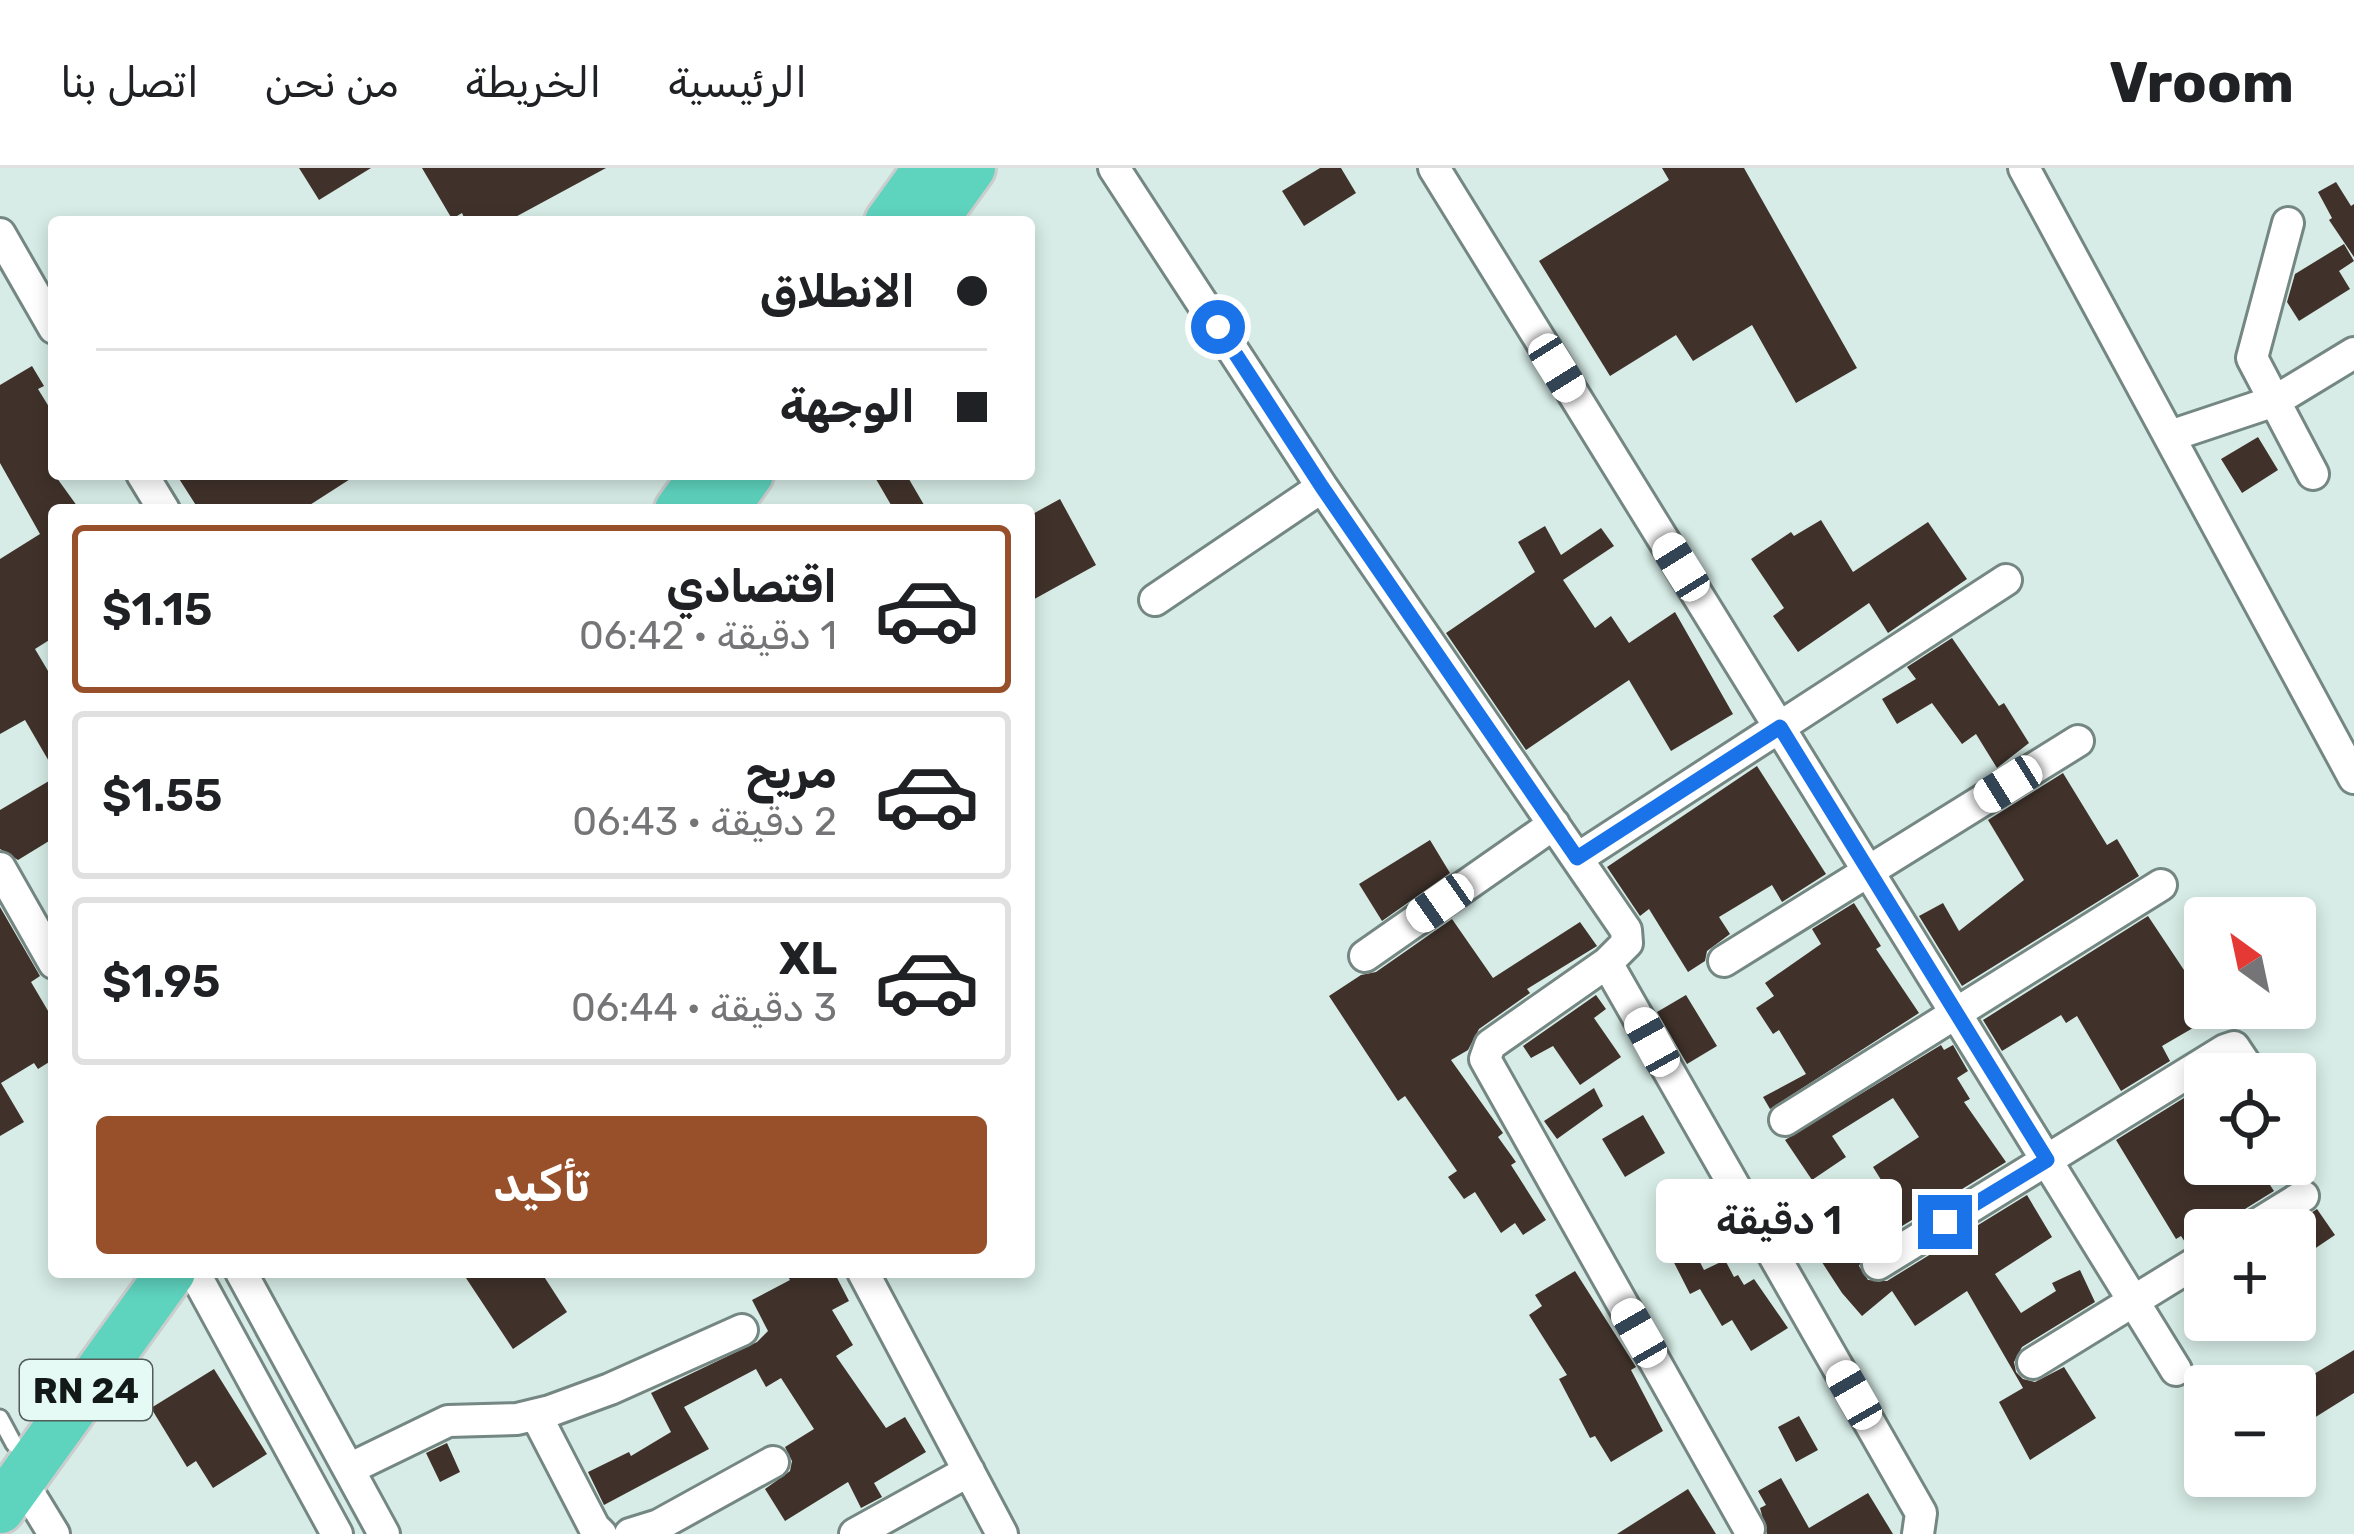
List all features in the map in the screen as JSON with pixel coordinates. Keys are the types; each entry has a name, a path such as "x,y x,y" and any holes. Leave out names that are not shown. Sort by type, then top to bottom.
{"highway":[{"path":"893,216 928,168"},
{"path":"936,216 971,168"},
{"name":"RN 24","path":"7,1463 132,1278"},
{"name":"RN 24","path":"7,1463 167,1278"}],"street":[{"path":"1114,168 1322,487 1626,930 1627,943 1607,964 1490,1045 1485,1059 1749,1529"},
{"path":"1434,168 2176,1370"},
{"path":"2024,168 2354,778"},
{"path":"2288,223 2252,358 2313,474"},
{"path":"0,235 48,318"},
{"path":"2170,436 2275,401 2354,353"},
{"path":"1155,600 1322,487"},
{"path":"1577,858 2006,580"},
{"path":"1724,961 2078,741"},
{"path":"1365,956 1554,824"},
{"path":"0,868 48,952"},
{"path":"1785,1120 2161,885"},
{"path":"1607,964 1921,1513 1918,1534"},
{"path":"1878,1264 2184,1075"},
{"path":"2281,1209 2302,1196"},
{"path":"2033,1363 2184,1270"},
{"path":"197,1278 322,1529"},
{"path":"244,1278 384,1534"},
{"path":"866,1278 1002,1534"},
{"path":"349,1469 448,1421 536,1415 610,1389 742,1330"},
{"path":"536,1415 601,1534"},
{"path":"630,1534 659,1525 772,1462"},
{"path":"7,1463 54,1534"},
{"path":"855,1534 969,1471"}],"building":[{"path":"299,168 371,168 319,200"},
{"path":"422,168 606,168 517,216 450,216"},
{"path":"1320,168 1341,168 1356,193 1304,226 1282,191"},
{"path":"1662,168 1744,168 1857,368 1796,403 1752,325 1693,361 1676,335 1610,376 1539,261 1669,180"},
{"path":"2336,182 2354,204 2354,257 2329,220 2318,192"},
{"path":"2344,244 2354,261 2339,271 2350,289 2299,321 2287,302 2295,274"},
{"path":"32,366 48,405 48,480 58,480 76,504 48,504 48,641 35,649 48,671 48,760 25,720 0,734 0,559 40,534 0,463 0,385"},
{"path":"2258,437 2278,470 2242,493 2221,459"},
{"path":"180,480 349,480 311,504 195,504"},
{"path":"876,480 910,480 924,504 890,504"},
{"path":"1060,499 1096,565 1035,599 1035,513"},
{"path":"1821,520 1853,572 1928,522 1967,579 1888,633 1869,603 1798,652 1773,616 1784,608 1751,559 1791,532 1794,536"},
{"path":"1545,526 1561,555 1601,528 1614,546 1563,580 1595,628 1611,616 1629,643 1675,612 1733,714 1671,751 1629,680 1526,750 1446,633 1535,572 1518,542"},
{"path":"1952,638 2029,743 1997,768 1976,734 1962,744 1932,703 1897,724 1882,699 1916,679 1907,667"},
{"path":"1757,766 1826,874 1782,902 1772,885 1719,917 1730,934 1688,972 1649,909 1640,916 1607,867"},
{"path":"2063,773 2107,845 2117,839 2139,876 1962,986 1919,916 1943,903 1959,931 2024,880 1988,820"},
{"path":"48,782 48,842 18,860 0,849 0,810"},
{"path":"1430,840 1450,873 1382,921 1359,884"},
{"path":"1854,903 1881,946 1876,949 1919,1013 1770,1109 1763,1097 1806,1074 1779,1030 1773,1034 1756,1008 1774,996 1765,983 1821,944 1812,929"},
{"path":"0,907 40,976 31,982 48,1011 48,1063 38,1069 34,1063 1,1083 24,1122 0,1136"},
{"path":"2148,916 2184,970 2184,1029 2191,1029 2162,1046 2170,1061 2121,1091 2077,1016 2066,1023 2061,1015 2002,1051 1983,1020"},
{"path":"1452,919 1493,978 1580,922 1597,946 1527,989 1530,993 1479,1029 1468,1050 1451,1060 1503,1133 1498,1137 1516,1162 1511,1165 1546,1220 1523,1235 1515,1223 1501,1233 1475,1192 1464,1199 1448,1177 1457,1171 1405,1096 1398,1101 1329,996 1361,975 1376,972"},
{"path":"1596,995 1606,1009 1594,1018 1621,1057 1580,1085 1553,1046 1531,1058 1523,1046"},
{"path":"1686,995 1717,1046 1687,1064 1657,1012"},
{"path":"1941,1045 1944,1050 1953,1045 1968,1071 1957,1078 1970,1099 1964,1102 2006,1162 1868,1247 1859,1266 1868,1280 1887,1281 2027,1195 2052,1237 1995,1274 2021,1313 2056,1291 2052,1283 2080,1270 2095,1302 2022,1347 2014,1362 2023,1379 2035,1382 2064,1367 2096,1418 2030,1460 1999,1402 2023,1388 1967,1291 1915,1326 1892,1291 1862,1316 1816,1253 1861,1224 1849,1204 1883,1183 1873,1167 1919,1137 1893,1098 1832,1136 1846,1157 1812,1180 1785,1140"},
{"path":"1594,1088 1603,1106 1557,1139 1544,1121"},
{"path":"2184,1098 2184,1185 2270,1185 2274,1191 2245,1209 2184,1209 2184,1240 2181,1236 2176,1239 2116,1140"},
{"path":"1643,1115 1665,1153 1625,1177 1602,1139"},
{"path":"1689,1195 1698,1222 1676,1234 1665,1203"},
{"path":"2316,1210 2335,1235 2316,1248"},
{"path":"1684,1231 1704,1270 1725,1260 1744,1285 1754,1279 1788,1328 1751,1351 1732,1320 1722,1326 1700,1289 1690,1294 1663,1241"},
{"path":"1575,1271 1636,1367 1631,1370 1663,1431 1611,1462 1595,1436 1590,1438 1559,1379 1567,1375 1529,1315 1542,1306 1535,1295"},
{"path":"466,1278 545,1278 567,1312 513,1349"},
{"path":"837,1278 849,1301 832,1310 853,1345 836,1356 886,1428 905,1417 926,1452 874,1483 882,1497 861,1508 848,1482 785,1521 765,1489 790,1471 792,1461 785,1447 814,1429 781,1378 766,1387 756,1369 684,1407 709,1449 604,1505 588,1472 629,1452 631,1456 671,1432 651,1393 757,1342 768,1331 752,1300 790,1280"},
{"path":"2354,1350 2354,1393 2316,1417 2316,1373"},
{"path":"214,1369 267,1454 213,1488 196,1461 187,1467 151,1408"},
{"path":"1799,1416 1818,1450 1796,1462 1778,1427"},
{"path":"447,1443 460,1472 440,1482 426,1453"},
{"path":"1781,1478 1809,1528 1868,1493 1893,1534 1767,1534 1760,1508 1766,1505 1758,1491"},
{"path":"1688,1489 1716,1534 1617,1534"}],"route":[{"path":"1218,327 1577,858 1780,727 2047,1160 1945,1222"}]}
